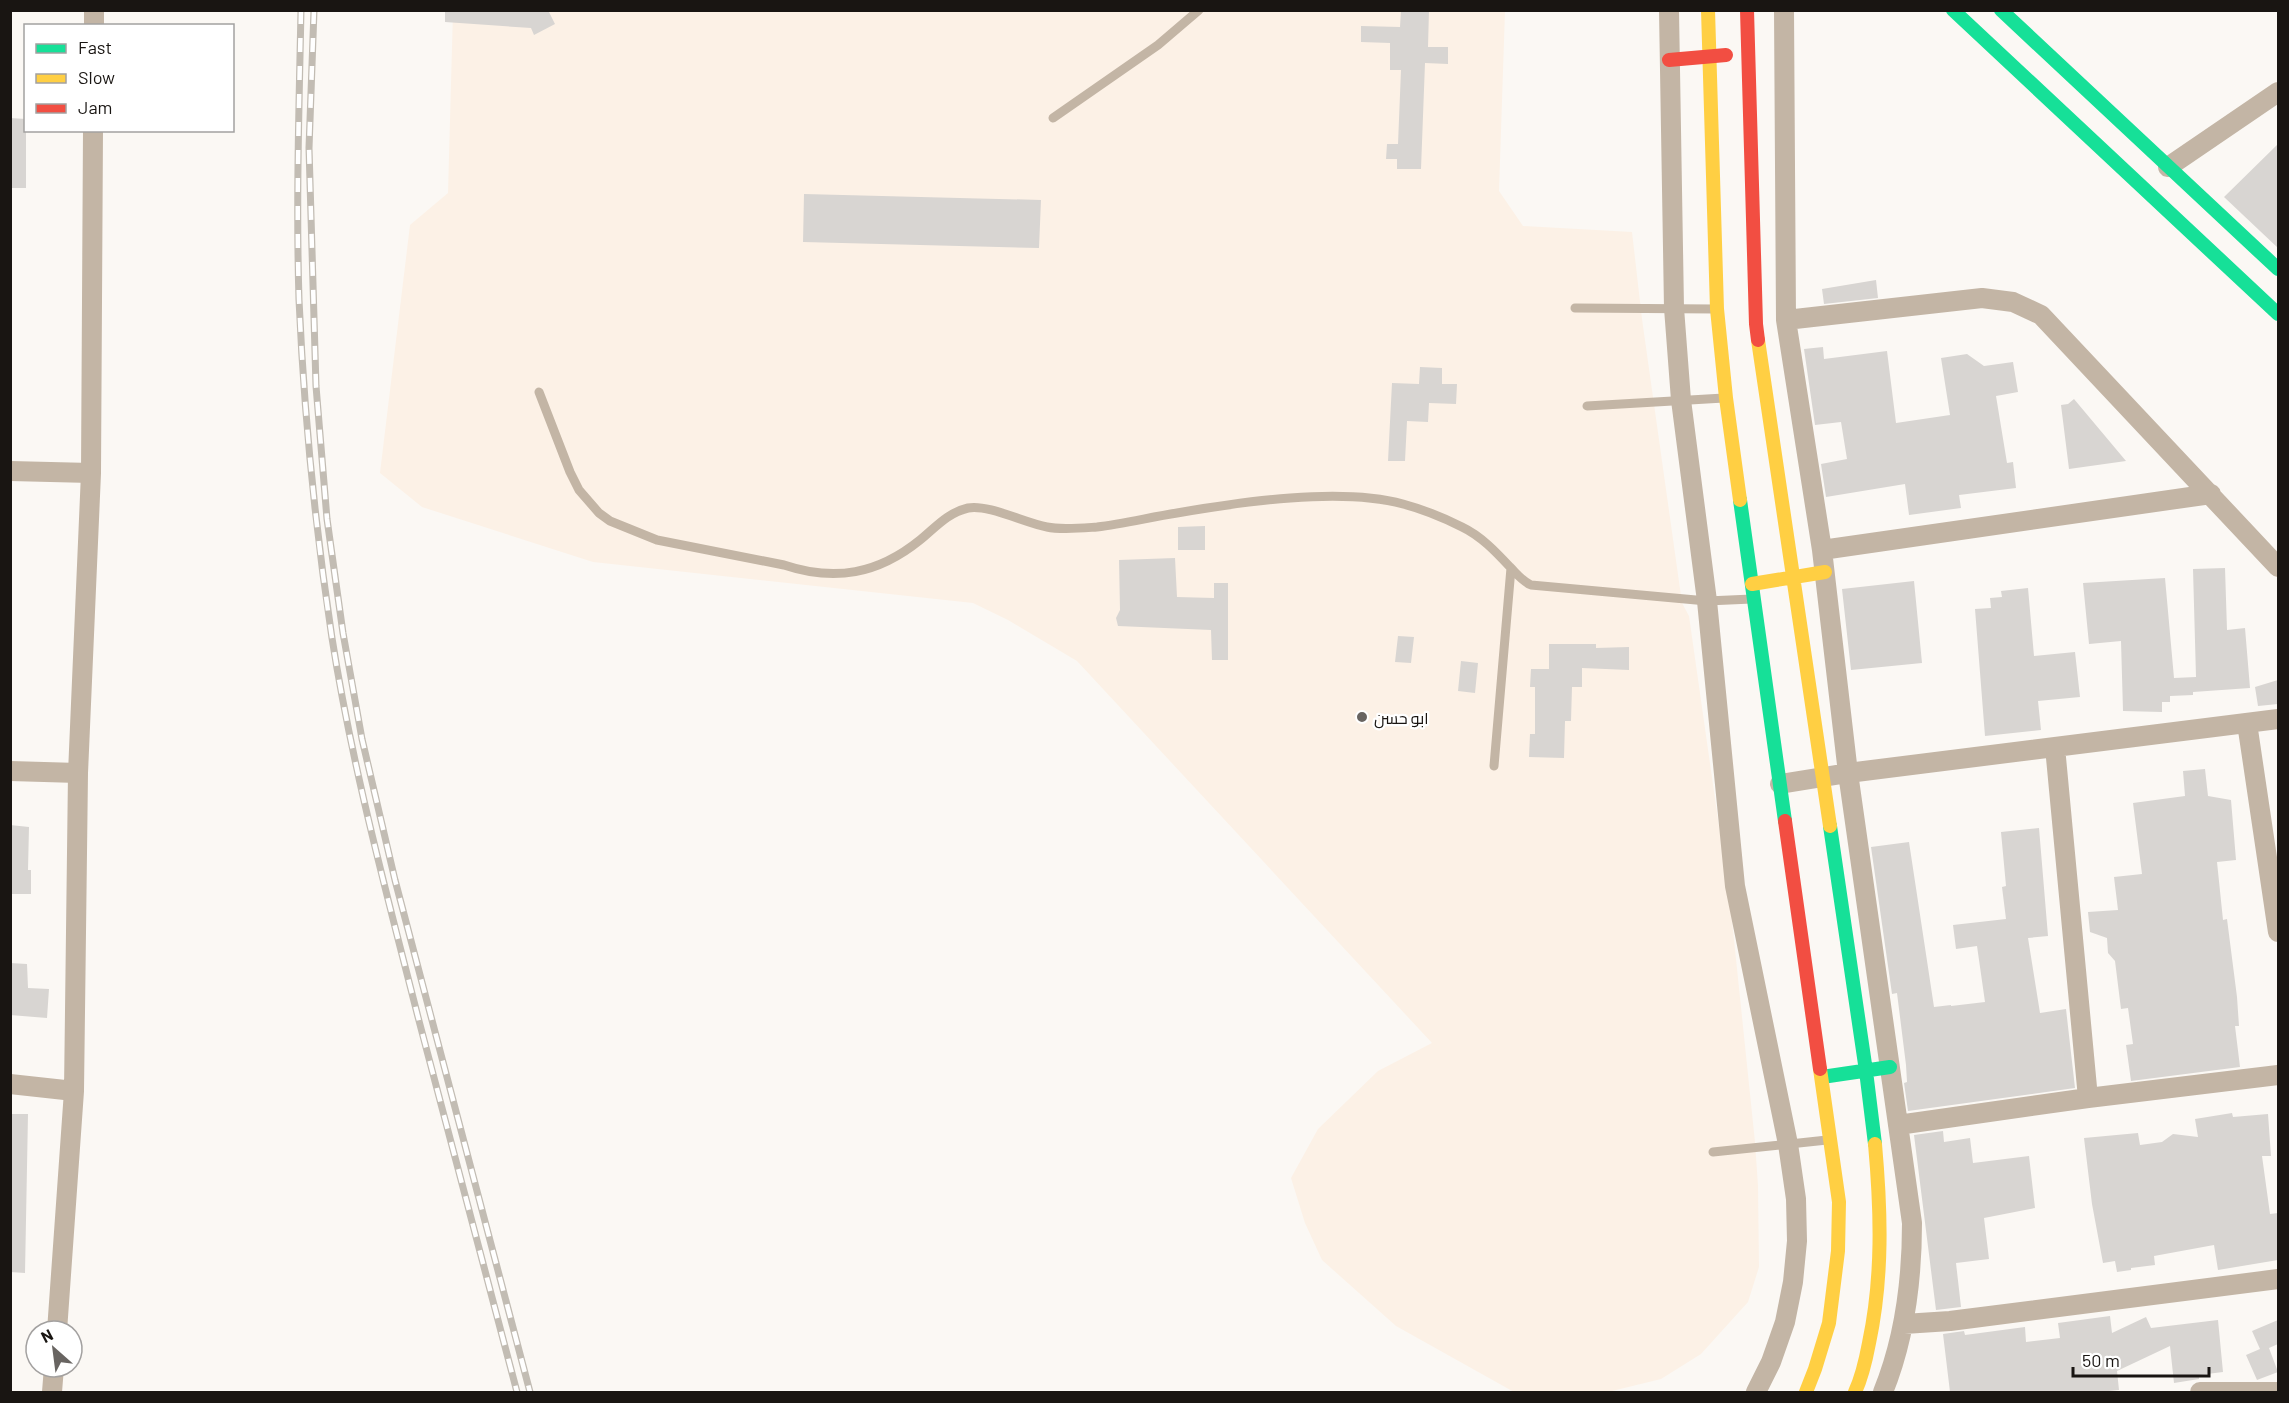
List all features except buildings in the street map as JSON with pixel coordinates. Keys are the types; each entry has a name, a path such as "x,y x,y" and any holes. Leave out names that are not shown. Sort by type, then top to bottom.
{"main road":[{"path":"1708,10 1717,309 1726,398 1832,1139 1839,1202 1838,1264 1828,1326 1820,1356 1806,1392"},
{"path":"1747,10 1756,324 1866,1071 1881,1196 1881,1269 1873,1329 1855,1392"},
{"path":"1953,10 2278,314"},
{"path":"2013,14 2168,167 2278,269"},
{"path":"1669,60 1748,54"},
{"path":"1752,584 1825,572"},
{"path":"1822,1077 1890,1067"}],"street":[{"path":"1669,10 1674,308 1681,400 1707,601 1735,886 1788,1144 1796,1210 1797,1241 1793,1282 1785,1322 1771,1362 1756,1392"},
{"path":"1784,10 1786,320 1822,550 1848,772 1912,1223 1912,1262 1904,1324 1893,1367 1883,1392"},
{"path":"2168,167 2278,92"},
{"path":"58,1319 74,1091 78,773 91,472 93,132"},
{"path":"1786,320 1982,298 2013,302 2041,315 2278,567"},
{"path":"10,471 91,472"},
{"path":"1822,550 2211,494"},
{"path":"1780,784 1848,772 2278,719"},
{"path":"2247,723 2278,924"},
{"path":"2055,747 2088,1098"},
{"path":"10,771 78,773"},
{"path":"1898,1125 2278,1074"},
{"path":"10,1084 74,1091"},
{"path":"1904,1324 1961,1319 2278,1279"},
{"path":"2200,1392 2278,1392"}],"lane":[{"path":"1053,118 1158,45 1199,10"},
{"path":"1575,308 1717,309"},
{"path":"539,392 579,490 599,513 610,521 657,540 784,565 801,571 845,573 882,565 899,556 945,517 972,507 987,509 1049,528 1096,527 1208,508 1297,498 1355,496 1403,504 1462,527 1485,543 1531,585 1707,601 1754,599"},
{"path":"1587,406 1726,398"},
{"path":"1494,766 1511,568"},
{"path":"1713,1152 1832,1139"}],"shaded area":[{"path":"453,11 1505,11 1499,191 1523,226 1632,232 1682,603 1689,616 1731,911 1758,1186 1759,1267 1748,1302 1701,1354 1661,1379 1608,1392 1514,1392 1396,1326 1322,1260 1305,1223 1291,1178 1318,1129 1378,1071 1432,1043 1077,661 1008,620 973,603 593,562 422,507 380,473 410,225 448,193"}],"railway":[{"path":"301,10 299,300 311,469 332,638 349,734 382,875 517,1392"},
{"path":"314,10 309,148 316,386 327,519 343,633 362,739 395,880 530,1392"}],"traffic: fast":[{"path":"1953,10 2278,314"},
{"path":"2001,10 2278,269"},
{"path":"1740,500 1785,821"},
{"path":"1830,826 1875,1144"},
{"path":"1822,1077 1890,1067"}],"traffic: slow":[{"path":"1708,10 1717,309 1740,500"},
{"path":"1758,340 1830,826"},
{"path":"1752,584 1825,572"},
{"path":"1806,1392 1829,1323 1838,1251 1839,1202 1820,1069"},
{"path":"1855,1392 1867,1355 1874,1318 1879,1269 1879,1194 1875,1144"}],"traffic: jam":[{"path":"1747,10 1758,340"},
{"path":"1669,60 1726,55"},
{"path":"1785,821 1820,1069"}],"place":[{"name":"ابو حسن","path":"1362,717"}]}
